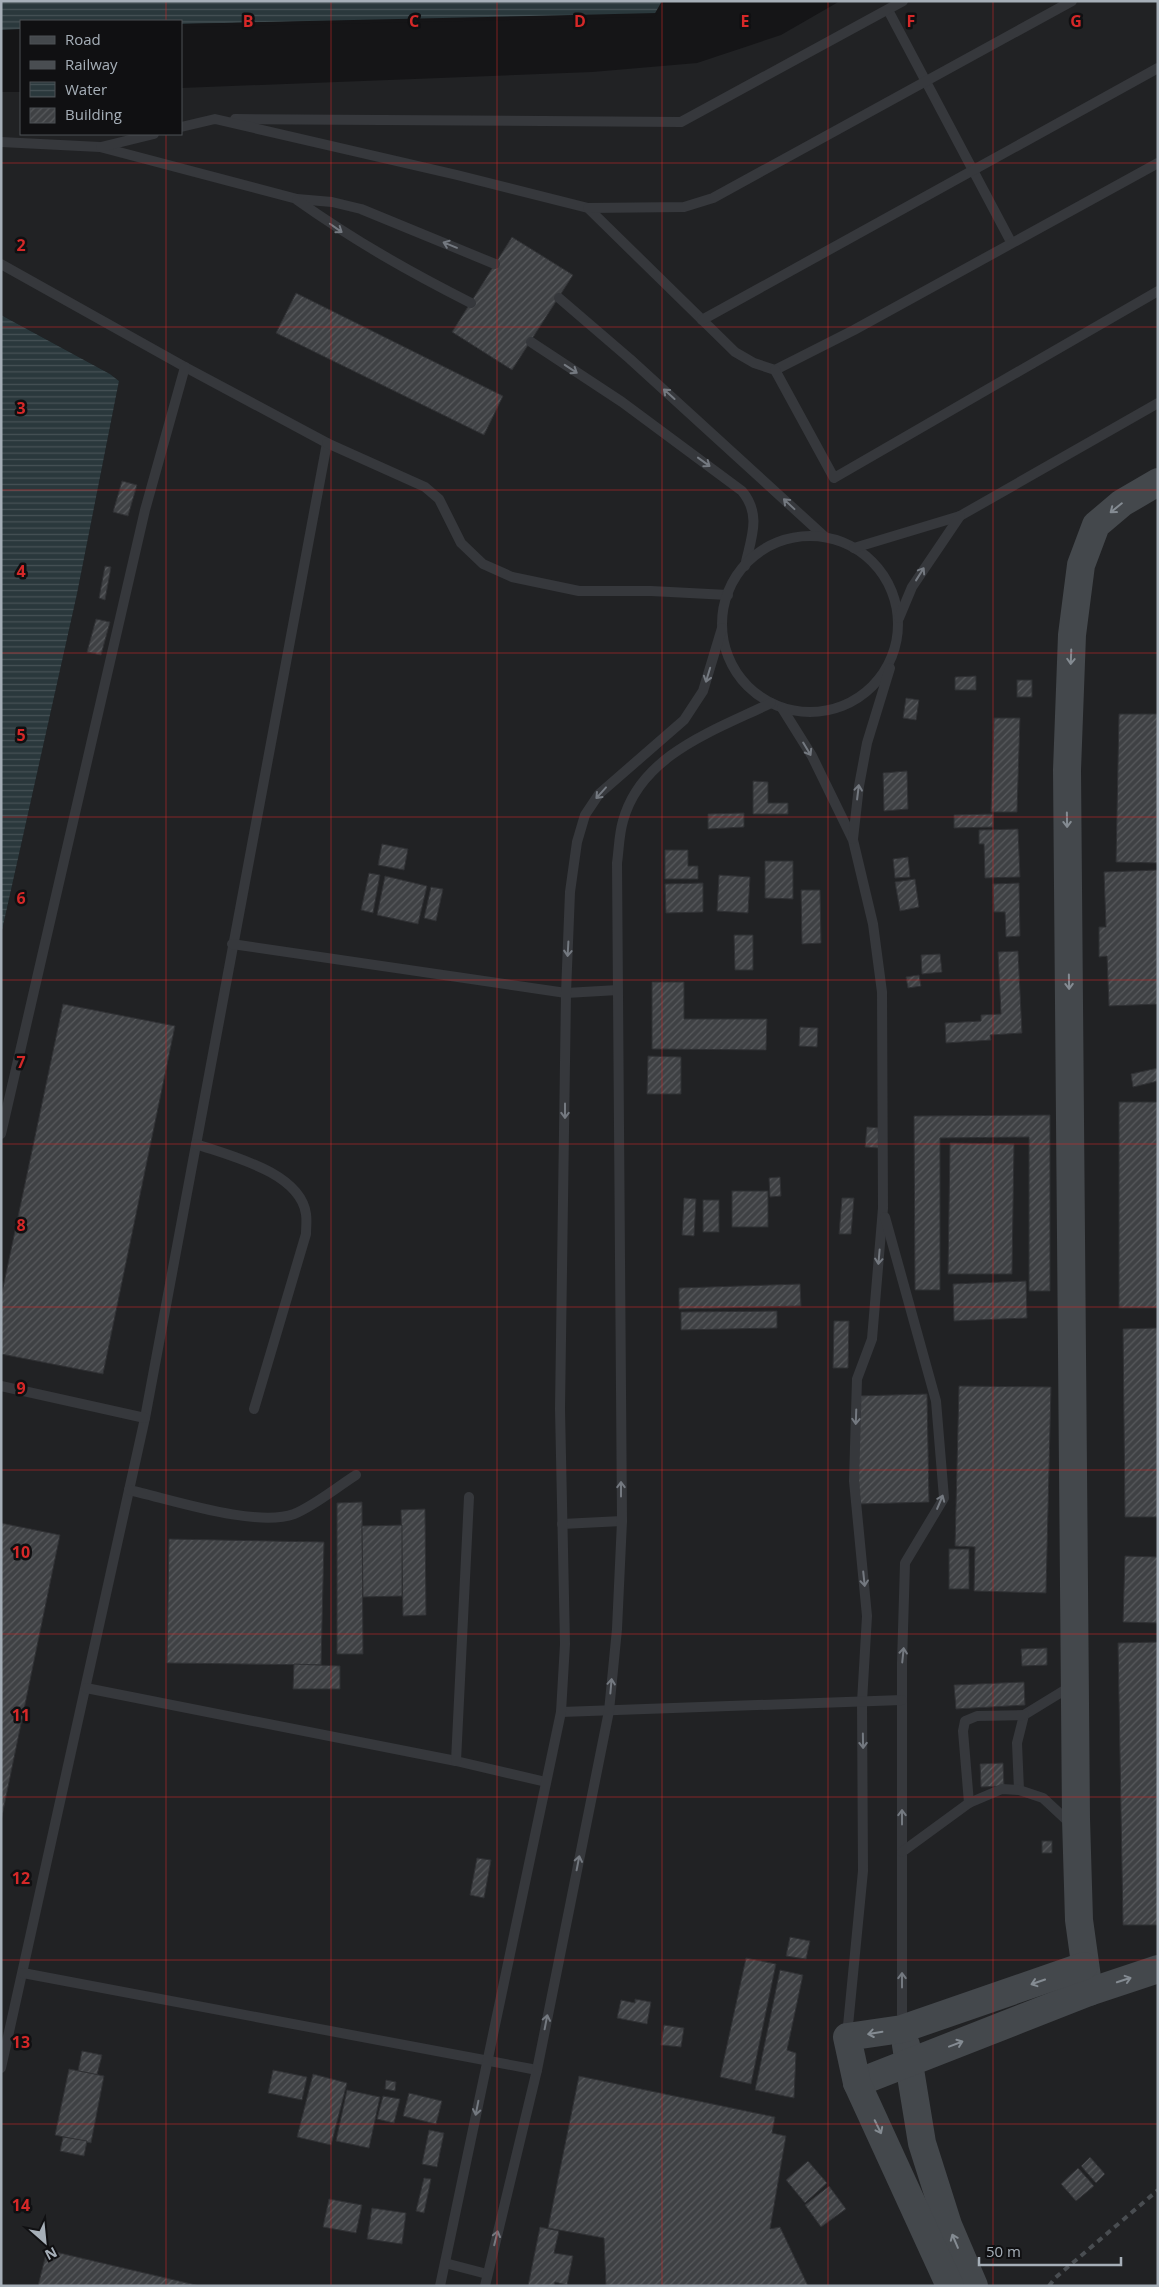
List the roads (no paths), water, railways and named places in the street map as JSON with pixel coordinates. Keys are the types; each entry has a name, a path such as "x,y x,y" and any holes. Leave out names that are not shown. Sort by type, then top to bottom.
{"main road":[{"path":"1086,1979 1079,1920 1076,1829 1067,770 1072,635 1081,565 1096,525 1122,503 1158,482"},
{"path":"950,2286 857,2083 847,2037 902,2028 1086,1979 1158,1969"},
{"path":"857,2083 910,2062 1086,1979"},
{"path":"902,2028 910,2062 922,2143 948,2224 974,2286"}],"lane":[{"path":"182,127 214,119 681,122 904,1"},
{"path":"214,119 457,175 504,189 588,208 684,207 713,198 1072,1"},
{"path":"888,10 1011,242"},
{"path":"702,320 1158,68"},
{"path":"100,147 150,135"},
{"path":"1,142 100,147 297,200 332,202 361,208 496,264"},
{"path":"588,208 735,352 754,364 775,370 854,330 1011,242 1158,163"},
{"path":"297,200 341,232 391,262 471,303"},
{"path":"1,264 185,367 327,443 425,487 439,499 461,543 483,564 512,577 579,591 651,591 728,595"},
{"path":"775,370 834,478 1158,291"},
{"path":"559,298 630,359 825,537 854,548 880,569 893,592 899,618 898,636 867,743 858,786 853,840"},
{"path":"530,342 622,402 742,491 750,501 754,512 754,524 745,566"},
{"path":"1,1134 145,510 185,367"},
{"path":"854,548 960,516 1158,403"},
{"path":"1,2068 6,2018 23,1973 145,1418 327,443"},
{"path":"899,618 912,587 960,516"},
{"path":"440,2286 486,2060 561,1712 565,1644 560,1409 566,993 570,892 577,842 586,815 599,794 684,720 703,691 722,628 724,606 732,584 745,566 764,550 787,539 825,537"},
{"path":"722,628 726,652 736,673 752,690 771,704 782,708 809,712 836,709 848,704 860,697 880,678 894,654"},
{"path":"485,2286 537,2070 609,1712 617,1629 622,1521 617,862 623,821 632,799 657,765 677,750 771,704"},
{"path":"782,708 812,756 853,840 873,924 882,992 883,1208 872,1339 857,1379 854,1480 867,1616 862,1702 863,1871 847,2037"},
{"path":"232,944 566,993 618,990"},
{"path":"196,1144 274,1172 293,1188 306,1212 306,1234 254,1409"},
{"path":"883,1208 901,1281 936,1400 944,1498 905,1563 902,1700 902,2028"},
{"path":"1,1386 145,1418"},
{"path":"129,1490 246,1517 274,1518 295,1513 356,1475"},
{"path":"456,1760 469,1497"},
{"path":"562,1524 622,1521"},
{"path":"969,1803 963,1731 965,1721 977,1716 1024,1715 1075,1684"},
{"path":"86,1688 456,1760 546,1782"},
{"path":"561,1712 609,1712 902,1700"},
{"path":"1019,1790 1016,1743 1024,1715"},
{"path":"902,1852 969,1803 1002,1789 1019,1790 1043,1798 1076,1829"},
{"path":"23,1973 537,2070"},
{"path":"445,2264 487,2274"}],"water":[{"path":"1,1 662,1 654,15 182,24 182,20 20,20 20,29 1,30"},
{"path":"1,315 110,374 119,381 77,594 1,935"}],"railway":[{"path":"1049,2286 1055,2278 1158,2190"}]}
